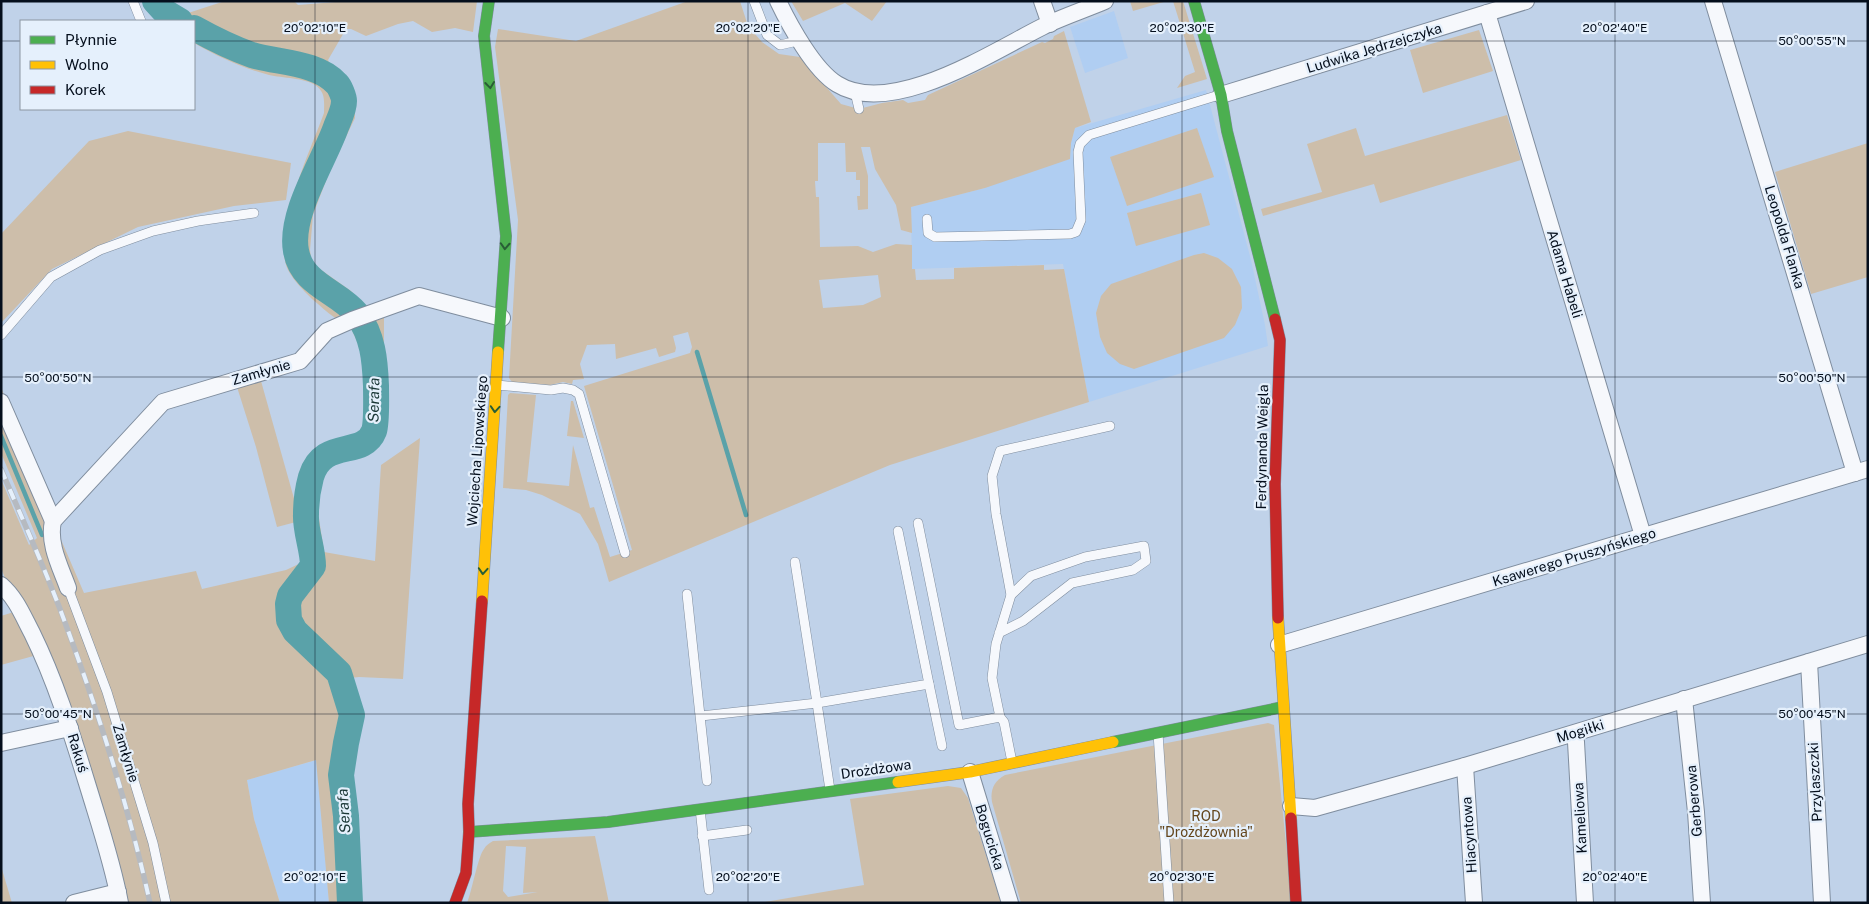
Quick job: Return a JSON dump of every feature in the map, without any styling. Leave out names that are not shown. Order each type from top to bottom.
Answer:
[{"type":"street","name":"Wojciecha Lipowskiego","points":[[455,903],[466,873],[469,832],[468,804],[502,318],[505,224],[484,36],[489,1]]},
{"type":"street","points":[[778,1],[788,22],[810,56],[828,78],[838,85],[855,92],[891,93],[931,83],[1050,24],[1105,1]]},
{"type":"street","points":[[1042,1],[1050,24]]},
{"type":"street","name":"Ferdynanda Weigla","points":[[1194,1],[1221,95],[1227,131],[1280,340],[1275,484],[1279,645],[1296,903]]},
{"type":"street","name":"Ludwika Jędrzejczyka","points":[[1221,95],[1526,1]]},
{"type":"street","name":"Leopolda Flanka","points":[[1714,1],[1862,471]]},
{"type":"street","name":"Adama Habeli","points":[[1487,13],[1584,348],[1644,536]]},
{"type":"street","name":"Zamłynie","points":[[68,588],[53,545],[51,530],[53,521],[163,402],[300,361],[327,331],[419,296],[502,318]]},
{"type":"street","name":"Zamłynie","points":[[1,402],[53,521]]},
{"type":"street","name":"Ksawerego Pruszyńskiego","points":[[1279,645],[1862,471]]},
{"type":"street","name":"Rakuś","points":[[1,585],[10,594],[39,648],[70,728],[119,897]]},
{"type":"street","name":"Mogiłki","points":[[1291,806],[1316,808],[1573,734],[1868,644]]},
{"type":"street","name":"Przylaszczki","points":[[1809,662],[1822,903]]},
{"type":"street","name":"Gerberowa","points":[[1684,699],[1696,812],[1702,903]]},
{"type":"street","name":"Drożdżowa","points":[[469,832],[608,822],[970,772],[1283,706]]},
{"type":"street","points":[[1,743],[70,728]]},
{"type":"street","name":"Kameliowa","points":[[1573,734],[1576,742],[1585,903]]},
{"type":"street","name":"Hiacyntowa","points":[[1465,766],[1474,903]]},
{"type":"street","name":"Bogucicka","points":[[970,772],[1010,903]]},
{"type":"street","points":[[74,903],[119,897]]},
{"type":"lane","points":[[133,1],[141,20]]},
{"type":"lane","points":[[754,1],[767,35],[780,45],[799,39]]},
{"type":"lane","points":[[855,92],[859,109]]},
{"type":"lane","points":[[927,219],[928,233],[935,237],[1070,234],[1076,232],[1081,220],[1078,152],[1080,144],[1089,135],[1221,95]]},
{"type":"lane","points":[[1,335],[51,277],[100,250],[153,231],[198,221],[254,214]]},
{"type":"lane","points":[[497,385],[551,390],[563,388],[573,390],[579,394],[625,553]]},
{"type":"lane","points":[[1012,762],[992,678],[996,644],[1011,595],[996,514],[992,476],[1000,451],[1110,426]]},
{"type":"lane","points":[[918,523],[959,725],[1000,717]]},
{"type":"lane","points":[[898,531],[942,746]]},
{"type":"lane","points":[[999,633],[1023,621],[1072,582],[1132,570],[1146,561],[1144,546],[1085,557],[1031,576],[1011,595]]},
{"type":"lane","points":[[795,562],[830,791]]},
{"type":"lane","name":"Zamłynie","points":[[68,588],[107,692],[153,843],[166,903]]},
{"type":"lane","points":[[687,594],[707,781]]},
{"type":"lane","points":[[701,716],[816,703],[929,684]]},
{"type":"lane","points":[[1158,733],[1169,903]]},
{"type":"lane","points":[[700,809],[708,890]]},
{"type":"lane","points":[[702,836],[747,830]]},
{"type":"shaded area","points":[[1114,11],[1128,58],[1085,73],[1070,27]]},
{"type":"shaded area","points":[[1206,90],[1251,260],[1268,346],[1089,402],[1063,264],[912,269],[911,207],[985,188],[1071,142],[1075,128]]},
{"type":"shaded area","points":[[317,760],[329,903],[280,903],[254,819],[247,780]]},
{"type":"green space","points":[[142,1],[164,1],[182,15],[225,1],[294,1],[298,5],[348,1],[477,1],[473,32],[455,28],[432,32],[413,21],[398,24],[366,36],[351,29],[346,29],[328,60],[333,70],[349,84],[355,99],[355,118],[330,170],[313,215],[311,258],[317,267],[351,291],[366,308],[339,320],[335,318],[312,299],[296,282],[288,270],[284,254],[288,214],[302,169],[324,113],[324,98],[319,88],[311,83],[259,72],[212,53],[195,44],[195,20],[156,20],[146,10]]},
{"type":"green space","points":[[688,1],[740,1],[748,26],[762,42],[779,54],[800,57],[841,104],[859,109],[903,100],[908,103],[925,100],[928,95],[1042,42],[1045,43],[1064,31],[1091,122],[1075,128],[1071,143],[1070,159],[985,188],[911,207],[912,233],[901,230],[896,205],[875,169],[870,147],[861,147],[868,176],[868,209],[858,210],[857,196],[860,196],[860,180],[856,180],[856,172],[846,172],[845,143],[818,143],[818,181],[815,181],[816,197],[819,197],[820,247],[858,246],[873,252],[896,244],[912,245],[912,269],[915,269],[916,280],[954,279],[954,268],[1044,265],[1044,270],[1064,269],[1089,402],[890,465],[609,582],[598,544],[580,514],[542,495],[526,490],[503,488],[508,395],[510,393],[536,395],[527,482],[569,486],[573,445],[590,508],[594,507],[610,557],[632,550],[584,386],[690,353],[692,347],[688,332],[673,336],[675,352],[659,357],[656,348],[616,359],[615,344],[587,345],[580,364],[584,379],[573,380],[572,384],[563,382],[550,385],[512,382],[509,378],[518,220],[495,47],[498,29],[576,41]],"holes":[[[878,275],[881,297],[863,305],[823,308],[819,280]]]},
{"type":"green space","points":[[791,1],[887,1],[872,21],[845,3],[803,21]]},
{"type":"green space","points":[[1130,1],[1167,1],[1133,11]]},
{"type":"green space","points":[[1173,1],[1183,1],[1207,79],[1177,88],[1185,76],[1195,72]]},
{"type":"green space","points":[[1479,30],[1493,71],[1423,93],[1410,50]]},
{"type":"green space","points":[[1507,115],[1521,160],[1380,203],[1374,184],[1263,216],[1261,209],[1322,192],[1307,144],[1356,128],[1365,156]]},
{"type":"green space","points":[[1197,128],[1214,177],[1127,206],[1110,157]]},
{"type":"green space","points":[[128,131],[291,163],[286,200],[234,206],[138,227],[52,269],[1,323],[1,234],[89,141]]},
{"type":"green space","points":[[1868,143],[1868,277],[1811,294],[1775,172]]},
{"type":"green space","points":[[1201,193],[1210,225],[1136,246],[1127,213]]},
{"type":"green space","points":[[1204,253],[1218,258],[1232,269],[1241,287],[1242,308],[1235,325],[1224,338],[1134,369],[1120,364],[1107,353],[1100,337],[1096,313],[1101,296],[1111,284]]},
{"type":"green space","points":[[384,311],[384,428],[379,441],[368,451],[329,459],[322,467],[317,479],[317,505],[324,552],[375,561],[381,465],[420,438],[403,679],[350,678],[360,710],[361,730],[352,754],[350,775],[356,822],[360,903],[329,903],[316,760],[247,780],[254,819],[280,903],[125,903],[112,847],[1,568],[1,479],[29,545],[37,538],[1,453],[1,387],[53,521],[84,593],[196,571],[202,589],[286,570],[303,562],[296,522],[277,527],[256,447],[237,387],[261,381],[295,502],[298,478],[304,461],[309,455],[326,444],[356,434],[363,426],[366,408],[365,365],[362,351],[351,328]]},
{"type":"green space","points":[[571,401],[573,401],[584,438],[567,436]]},
{"type":"green space","points":[[17,611],[37,655],[1,665],[1,616]]},
{"type":"green space","name":"ROD \"Drożdżownia\"","points":[[1268,723],[1274,725],[1292,903],[1021,903],[992,802],[994,786],[1001,777]]},
{"type":"green space","points":[[948,786],[961,788],[968,798],[1001,903],[759,903],[864,885],[850,799]]},
{"type":"green space","points":[[595,836],[609,903],[467,903],[482,853],[486,846],[493,841]],"holes":[[[506,846],[526,847],[523,893],[538,892],[508,897],[503,891]]]},
{"type":"green space","points":[[1,866],[12,903],[1,903]]},
{"type":"waterway","name":"Serafa","points":[[155,1],[165,12],[178,20]]},
{"type":"waterway","name":"Serafa","points":[[195,29],[222,43],[252,55],[297,64],[319,71],[337,84],[344,99],[340,118],[331,141],[302,204],[295,236],[296,251],[305,272],[349,306],[357,314],[367,331],[375,367],[376,422],[374,431],[369,439],[361,444],[333,452],[324,457],[317,465],[311,477],[307,495],[306,520],[313,566],[290,596],[288,604],[289,620],[295,631],[339,673],[352,715],[341,775],[346,816],[350,903]]},
{"type":"waterway","points":[[697,352],[746,515]]},
{"type":"waterway","points":[[1,436],[42,535]]},
{"type":"railway","points":[[1,469],[39,556],[86,681],[132,828],[150,903]]},
{"type":"traffic: fast","points":[[489,1],[484,36],[506,236],[498,352]]},
{"type":"traffic: fast","points":[[1194,1],[1221,95],[1227,131],[1275,319]]},
{"type":"traffic: fast","points":[[1113,742],[1283,707]]},
{"type":"traffic: fast","points":[[469,832],[608,822],[898,782]]},
{"type":"traffic: slow","points":[[482,601],[498,352]]},
{"type":"traffic: slow","points":[[1278,618],[1291,818]]},
{"type":"traffic: slow","points":[[898,782],[970,772],[1113,742]]},
{"type":"traffic: jam","points":[[1275,319],[1280,340],[1275,484],[1278,618]]},
{"type":"traffic: jam","points":[[455,903],[466,873],[469,832],[468,804],[482,601]]},
{"type":"traffic: jam","points":[[1291,818],[1296,903]]}]
